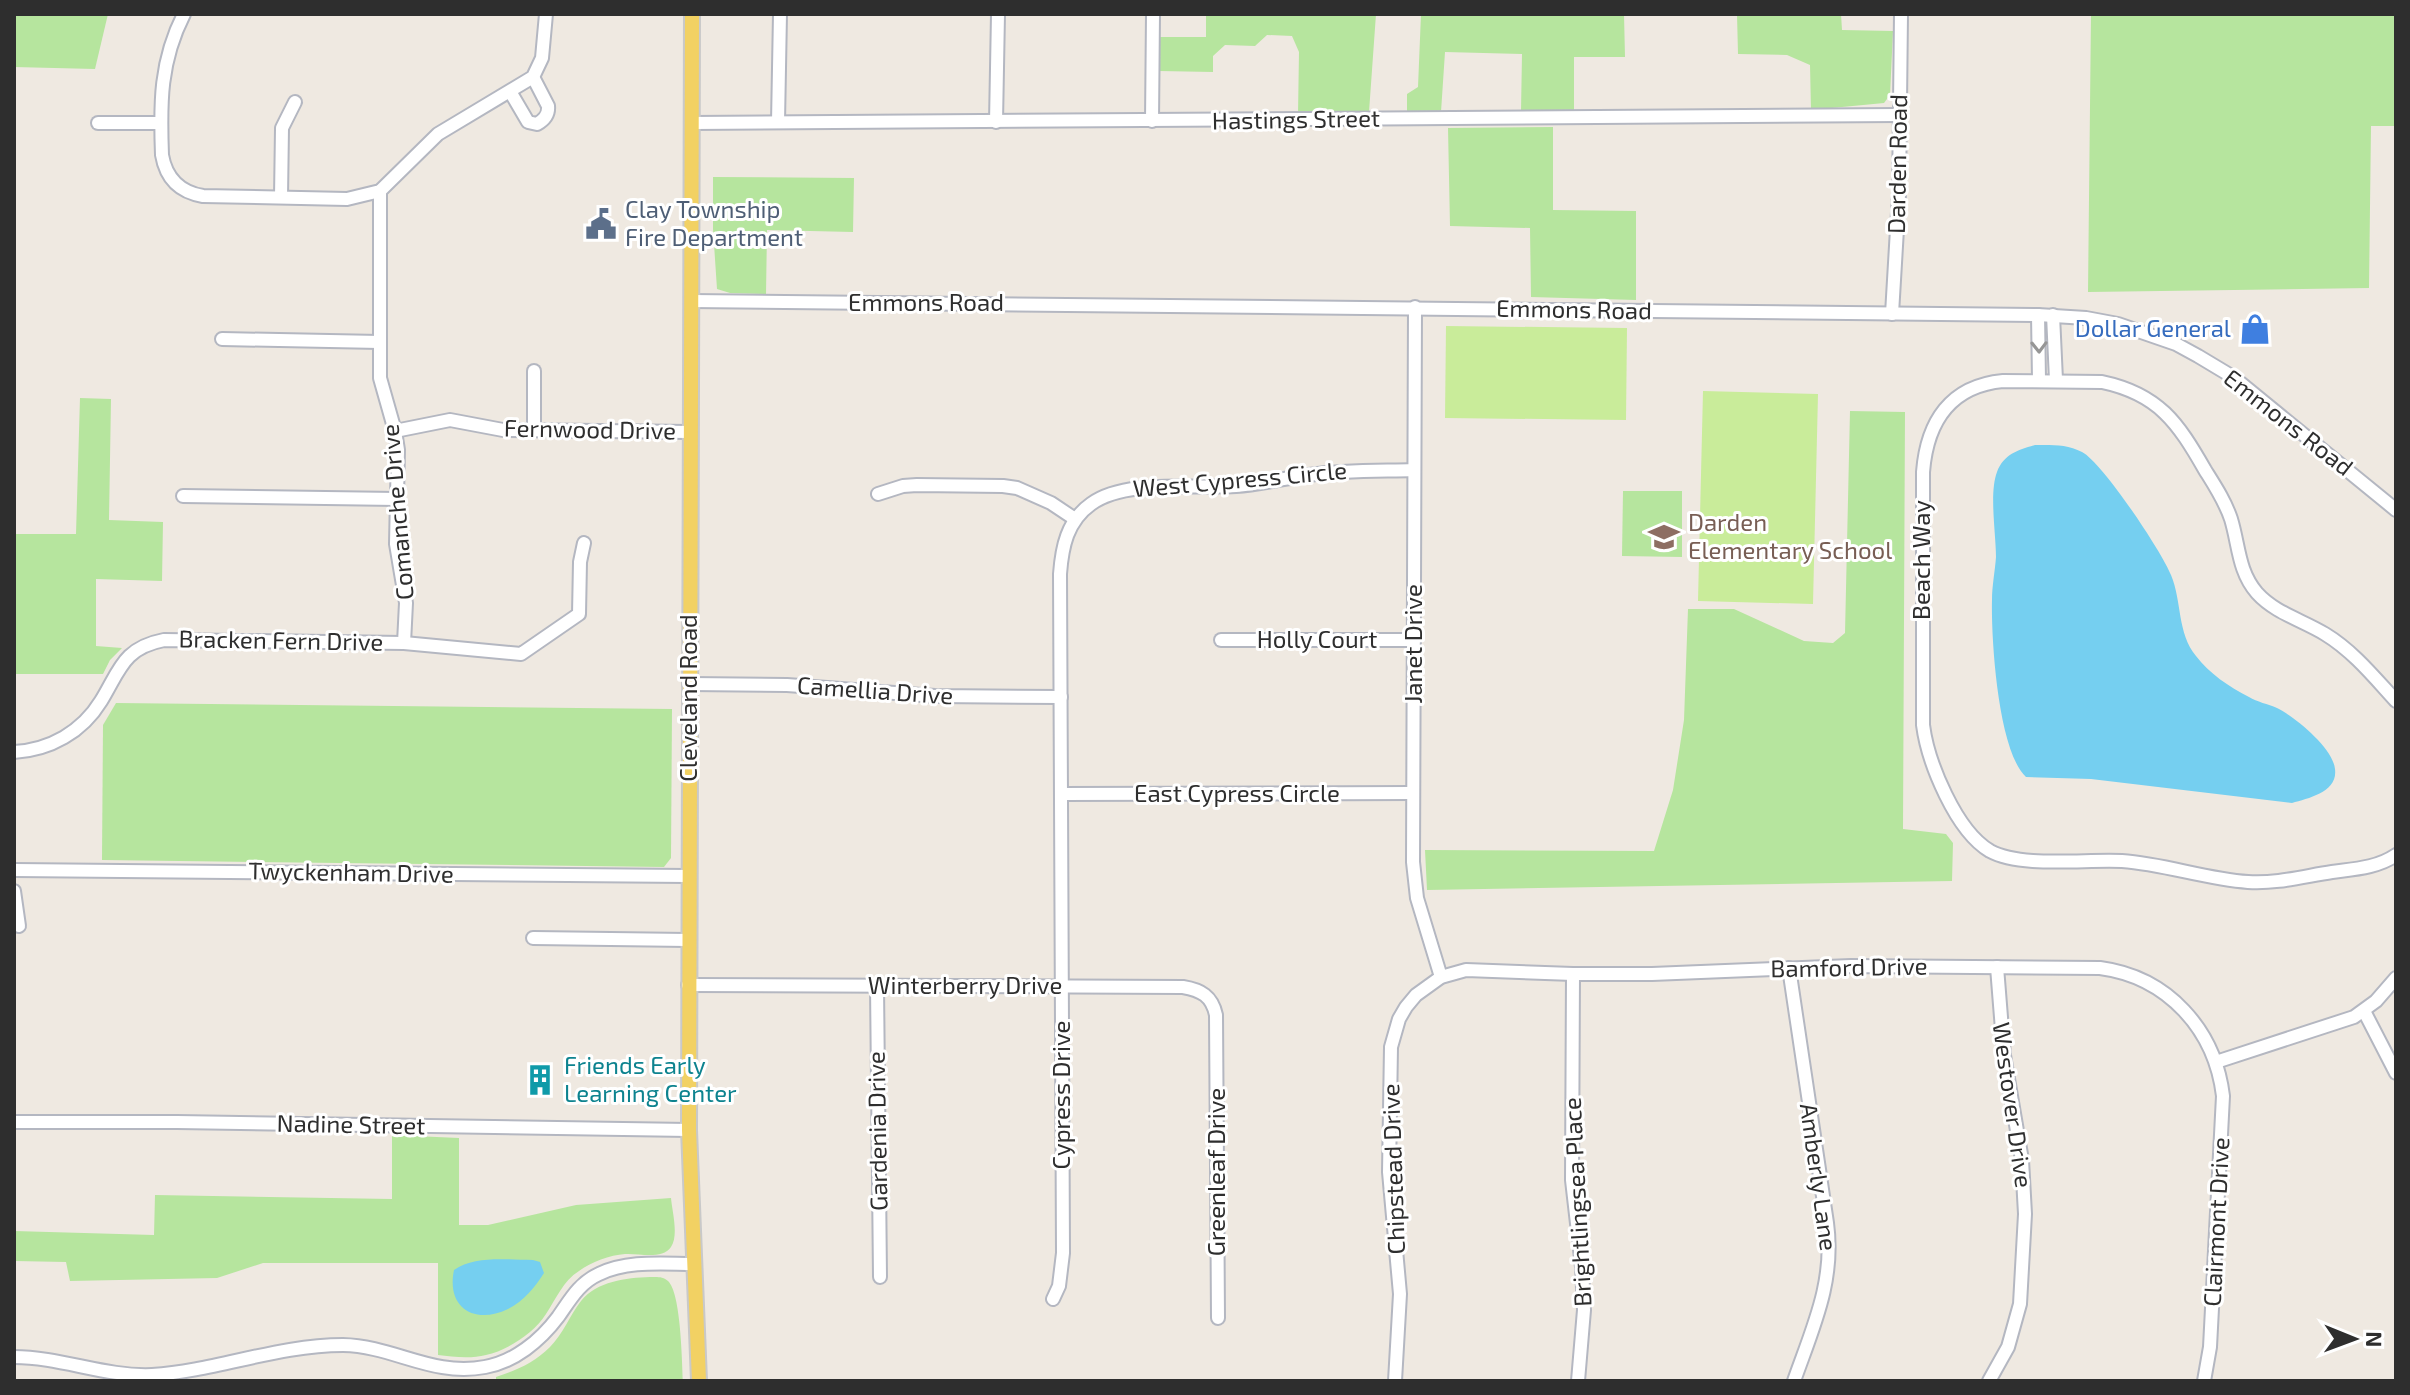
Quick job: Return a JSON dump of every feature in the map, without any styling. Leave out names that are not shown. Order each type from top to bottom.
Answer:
[{"type":"main road","name":"Cleveland Road","points":[[692,14],[688,985],[689,1130],[699,1381]]},
{"type":"street","points":[[184,14],[165,64],[162,155],[171,179],[186,191],[203,196],[347,199],[380,191],[438,134],[511,93],[533,77],[542,58],[546,14]]},
{"type":"street","points":[[778,122],[780,14]]},
{"type":"street","points":[[996,122],[998,14]]},
{"type":"street","points":[[1152,121],[1153,14]]},
{"type":"street","name":"Darden Road","points":[[1892,314],[1899,195],[1901,14]]},
{"type":"street","points":[[511,93],[526,120],[533,124],[542,121],[548,106],[533,77]]},
{"type":"street","points":[[281,197],[282,128],[295,102]]},
{"type":"street","name":"Hastings Street","points":[[692,123],[1900,115]]},
{"type":"street","points":[[98,123],[161,123]]},
{"type":"street","name":"Comanche Drive","points":[[380,191],[380,378],[398,450],[396,544],[406,603],[404,643]]},
{"type":"street","name":"Emmons Road","points":[[691,301],[1415,307],[2053,315],[2086,318],[2118,324],[2176,344],[2233,377],[2396,510]]},
{"type":"street","name":"Janet Drive","points":[[1415,307],[1413,862],[1417,898],[1441,977]]},
{"type":"street","points":[[2038,315],[2039,380]]},
{"type":"street","points":[[2053,315],[2056,380]]},
{"type":"street","points":[[222,339],[380,342]]},
{"type":"street","points":[[534,371],[534,430]]},
{"type":"street","name":"Beach Way","points":[[2394,856],[2375,865],[2259,882],[2230,880],[2139,862],[2012,859],[1983,846],[1969,832],[1935,773],[1929,759],[1923,725],[1924,455],[1938,418],[1958,397],[1992,382],[2093,381],[2118,385],[2138,393],[2168,414],[2187,438],[2227,507],[2242,568],[2253,589],[2273,608],[2328,635],[2348,650],[2396,701]]},
{"type":"street","name":"Fernwood Drive","points":[[395,431],[450,420],[493,429],[690,432]]},
{"type":"street","name":"West Cypress Circle","points":[[1075,519],[1098,499],[1121,490],[1240,485],[1312,474],[1414,470]]},
{"type":"street","points":[[878,494],[903,486],[1003,486],[1034,494],[1075,519]]},
{"type":"street","points":[[183,496],[397,499]]},
{"type":"street","name":"Cypress Drive","points":[[1053,1299],[1059,1286],[1063,1253],[1060,574],[1064,543],[1075,519]]},
{"type":"street","name":"Bracken Fern Drive","points":[[14,752],[41,748],[80,726],[101,701],[118,667],[145,644],[155,641],[404,643],[521,654],[579,614],[580,562],[584,543]]},
{"type":"street","name":"Holly Court","points":[[1221,640],[1414,640]]},
{"type":"street","name":"Camellia Drive","points":[[689,684],[787,685],[935,696],[1061,697]]},
{"type":"street","name":"East Cypress Circle","points":[[1061,794],[1413,793]]},
{"type":"street","name":"Twyckenham Drive","points":[[14,870],[688,876]]},
{"type":"street","points":[[14,891],[19,926]]},
{"type":"street","points":[[533,938],[688,940]]},
{"type":"street","name":"Westover Drive","points":[[1989,1381],[2008,1347],[2020,1304],[2025,1214],[2022,1160],[2004,1055],[1997,967]]},
{"type":"street","name":"Bamford Drive","points":[[1441,977],[1466,970],[1573,974],[1789,968],[2100,968],[2134,976],[2160,989],[2181,1006],[2206,1041],[2216,1062]]},
{"type":"street","name":"Amberly Lane","points":[[1789,968],[1830,1255],[1822,1301],[1794,1381]]},
{"type":"street","name":"Brightlingsea Place","points":[[1573,974],[1572,1180],[1584,1310],[1578,1381]]},
{"type":"street","name":"Chipstead Drive","points":[[1395,1381],[1400,1294],[1389,1172],[1391,1047],[1406,1007],[1427,985],[1441,977]]},
{"type":"street","points":[[2216,1062],[2338,1023],[2364,1011],[2387,991],[2396,978]]},
{"type":"street","name":"Winterberry Drive","points":[[688,985],[1193,988],[1214,1005],[1216,1025]]},
{"type":"street","name":"Gardenia Drive","points":[[877,985],[880,1277]]},
{"type":"street","points":[[2364,1011],[2396,1073]]},
{"type":"street","name":"Greenleaf Drive","points":[[1216,1025],[1218,1318]]},
{"type":"street","name":"Clairmont Drive","points":[[2204,1381],[2210,1347],[2222,1118],[2221,1081],[2216,1062]]},
{"type":"street","name":"Nadine Street","points":[[14,1122],[689,1130]]},
{"type":"street","points":[[14,1357],[47,1359],[98,1370],[146,1375],[199,1370],[285,1350],[341,1345],[382,1350],[429,1366],[485,1367],[506,1361],[540,1337],[582,1284],[597,1275],[630,1265],[694,1264]]},
{"type":"green space","points":[[14,14],[108,14],[95,69],[14,67]]},
{"type":"green space","points":[[1206,14],[1376,14],[1369,112],[1298,114],[1299,52],[1292,36],[1267,35],[1255,46],[1225,45],[1213,56],[1213,72],[1159,71],[1160,37],[1206,37]]},
{"type":"green space","points":[[1421,14],[1624,14],[1625,57],[1574,57],[1574,110],[1521,111],[1522,54],[1445,52],[1441,112],[1407,112],[1407,94],[1418,87]]},
{"type":"green space","points":[[1737,14],[1841,14],[1842,30],[1893,31],[1890,95],[1884,103],[1811,110],[1810,65],[1787,55],[1738,54]]},
{"type":"green space","points":[[2091,14],[2396,14],[2396,126],[2371,126],[2369,288],[2088,292]]},
{"type":"green space","points":[[1553,127],[1553,210],[1636,211],[1636,300],[1531,297],[1530,228],[1450,226],[1448,128]]},
{"type":"green space","points":[[713,177],[854,178],[853,232],[767,230],[766,294],[730,293],[717,289]]},
{"type":"green space","points":[[1446,326],[1627,328],[1626,420],[1445,418]]},
{"type":"green space","points":[[1703,391],[1818,394],[1813,604],[1698,601]]},
{"type":"green space","points":[[80,398],[111,399],[109,520],[163,522],[162,581],[96,579],[96,646],[122,648],[110,660],[103,674],[14,674],[14,534],[76,534]]},
{"type":"green space","points":[[1850,411],[1905,412],[1903,829],[1946,834],[1953,843],[1952,881],[1427,890],[1425,850],[1654,851],[1673,790],[1684,720],[1688,609],[1734,609],[1804,641],[1833,643],[1845,633]]},
{"type":"green space","points":[[1623,491],[1682,491],[1682,557],[1622,556]]},
{"type":"green space","points":[[116,703],[672,709],[671,858],[664,867],[102,860],[103,725]]},
{"type":"green space","points":[[392,1135],[459,1138],[459,1225],[488,1225],[576,1205],[671,1198],[675,1230],[673,1242],[662,1253],[619,1255],[589,1265],[568,1280],[541,1321],[528,1334],[494,1353],[468,1357],[438,1355],[438,1263],[263,1263],[217,1278],[70,1281],[66,1262],[14,1261],[14,1231],[154,1235],[155,1195],[392,1199]]},
{"type":"green space","points":[[650,1277],[668,1281],[676,1299],[683,1381],[496,1381],[496,1377],[525,1365],[550,1347],[581,1301],[595,1289],[622,1280]]},
{"type":"water","points":[[2035,445],[2076,449],[2103,472],[2131,509],[2171,575],[2186,637],[2196,656],[2227,684],[2252,699],[2285,712],[2312,734],[2333,761],[2335,777],[2327,789],[2292,803],[2091,779],[2026,777],[2016,764],[2009,744],[1998,693],[1992,618],[1996,557],[1993,491],[1997,472],[2004,461],[2017,451]]},
{"type":"water","points":[[482,1260],[540,1262],[544,1273],[529,1293],[508,1309],[485,1315],[474,1314],[459,1303],[454,1294],[454,1270],[462,1265]]},
{"type":"place","name":"Clay Township Fire Department","points":[[601,224]]},
{"type":"place","name":"Dollar General","points":[[2255,329]]},
{"type":"place","name":"Darden Elementary School","points":[[1664,537]]},
{"type":"place","name":"Friends Early Learning Center","points":[[540,1080]]}]
